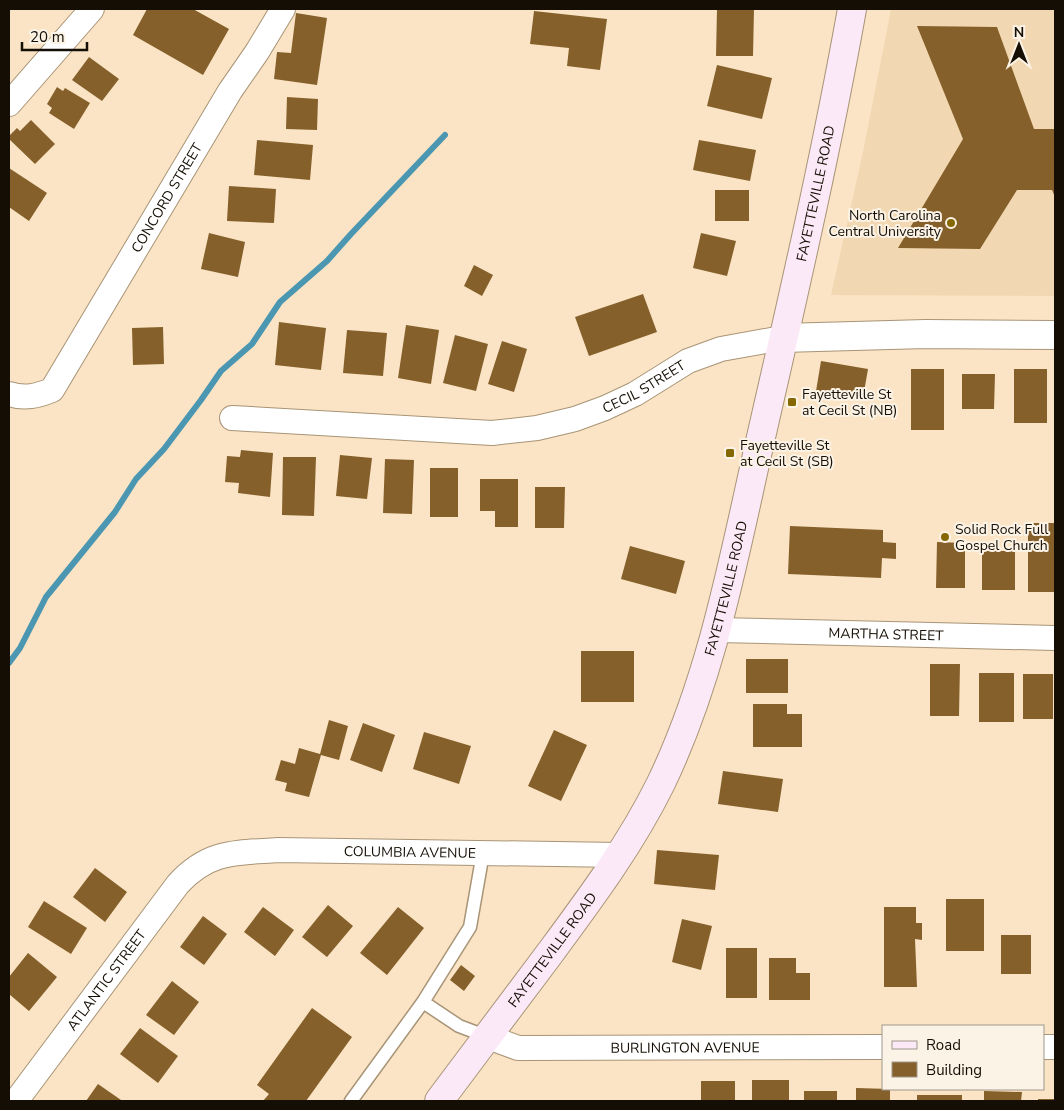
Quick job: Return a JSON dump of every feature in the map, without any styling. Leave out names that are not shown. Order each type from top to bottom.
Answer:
[{"type":"main road","name":"FAYETTEVILLE ROAD","points":[[439,1101],[584,907],[635,832],[682,734],[699,691],[717,630],[823,157],[852,9]]},
{"type":"street","points":[[9,104],[92,9]]},
{"type":"street","name":"CONCORD STREET","points":[[9,394],[18,397],[36,396],[52,390],[230,91],[257,52],[283,9]]},
{"type":"street","name":"CECIL STREET","points":[[232,418],[492,433],[536,428],[568,421],[605,408],[634,394],[688,361],[721,349],[782,338],[926,334],[1055,336]]},
{"type":"street","name":"MARTHA STREET","points":[[717,630],[1055,638]]},
{"type":"street","name":"COLUMBIA AVENUE","points":[[203,863],[222,854],[278,850],[620,855]]},
{"type":"street","name":"ATLANTIC STREET","points":[[16,1101],[178,884],[190,871],[203,863]]},
{"type":"street","name":"BURLINGTON AVENUE","points":[[488,1037],[518,1048],[882,1046]]},
{"type":"lane","points":[[351,1101],[423,1002],[470,927],[483,853]]},
{"type":"lane","points":[[423,1002],[459,1026],[488,1037]]},
{"type":"shaded area","name":"North Carolina Central University","points":[[891,9],[1055,9],[1055,296],[831,295],[863,152]]},
{"type":"building","points":[[147,9],[193,9],[229,29],[203,75],[133,35]]},
{"type":"building","points":[[717,9],[754,9],[753,56],[716,56]]},
{"type":"building","points":[[534,11],[607,19],[600,70],[567,66],[569,48],[530,44]]},
{"type":"building","points":[[296,13],[327,18],[317,85],[274,79],[277,52],[291,53]]},
{"type":"building","points":[[917,26],[997,27],[1034,129],[1055,129],[1055,197],[1052,190],[1017,190],[980,249],[898,248],[963,139]]},
{"type":"building","points":[[89,57],[119,79],[102,101],[72,80]]},
{"type":"building","points":[[717,65],[772,78],[762,119],[707,106]]},
{"type":"building","points":[[57,87],[63,91],[65,88],[90,103],[74,129],[49,113],[52,108],[47,104]]},
{"type":"building","points":[[287,97],[318,99],[317,130],[286,129]]},
{"type":"building","points":[[31,120],[55,144],[35,164],[9,139],[9,136],[17,128],[20,131]]},
{"type":"building","points":[[257,140],[313,145],[310,180],[254,175]]},
{"type":"building","points":[[699,140],[756,150],[750,181],[693,170]]},
{"type":"building","points":[[9,168],[47,193],[29,221],[9,207]]},
{"type":"building","points":[[229,186],[276,189],[274,223],[227,221]]},
{"type":"building","points":[[715,190],[749,190],[749,221],[715,221]]},
{"type":"building","points":[[209,233],[245,242],[238,277],[201,269]]},
{"type":"building","points":[[701,233],[736,241],[727,276],[693,268]]},
{"type":"building","points":[[474,265],[493,275],[482,296],[464,286]]},
{"type":"building","points":[[643,294],[657,332],[589,356],[575,317]]},
{"type":"building","points":[[279,322],[326,328],[321,370],[275,365]]},
{"type":"building","points":[[406,325],[439,330],[431,384],[398,378]]},
{"type":"building","points":[[163,327],[164,364],[133,365],[132,328]]},
{"type":"building","points":[[347,330],[387,333],[383,376],[343,373]]},
{"type":"building","points":[[455,335],[488,344],[476,391],[443,383]]},
{"type":"building","points":[[502,341],[527,349],[514,392],[488,384]]},
{"type":"building","points":[[821,361],[868,369],[863,398],[816,391]]},
{"type":"building","points":[[911,369],[944,369],[944,430],[911,430]]},
{"type":"building","points":[[1014,369],[1047,369],[1047,423],[1014,423]]},
{"type":"building","points":[[962,374],[995,374],[994,409],[962,409]]},
{"type":"building","points":[[241,450],[273,453],[270,497],[238,493],[239,483],[225,482],[227,456],[240,457]]},
{"type":"building","points":[[340,455],[372,458],[367,499],[336,496]]},
{"type":"building","points":[[283,457],[316,457],[314,516],[282,515]]},
{"type":"building","points":[[385,459],[414,460],[412,514],[383,513]]},
{"type":"building","points":[[430,468],[458,468],[458,517],[430,517]]},
{"type":"building","points":[[480,479],[518,479],[518,527],[495,527],[495,511],[480,511]]},
{"type":"building","points":[[535,487],[565,487],[564,528],[535,528]]},
{"type":"building","points":[[1028,523],[1055,523],[1055,592],[1028,592]]},
{"type":"building","points":[[790,526],[883,530],[883,542],[896,543],[896,559],[882,558],[881,578],[788,574]]},
{"type":"building","points":[[937,542],[965,543],[965,588],[936,588]]},
{"type":"building","points":[[630,546],[685,561],[676,594],[621,579]]},
{"type":"building","points":[[982,551],[1015,551],[1015,590],[982,590]]},
{"type":"building","points":[[581,651],[634,651],[634,702],[581,702]]},
{"type":"building","points":[[746,659],[788,659],[788,693],[746,693]]},
{"type":"building","points":[[930,664],[960,664],[959,716],[930,716]]},
{"type":"building","points":[[979,673],[1014,673],[1014,722],[979,722]]},
{"type":"building","points":[[1023,674],[1053,674],[1053,719],[1023,719]]},
{"type":"building","points":[[753,704],[787,704],[787,714],[802,714],[802,747],[753,747]]},
{"type":"building","points":[[329,720],[348,726],[339,760],[321,755],[309,797],[285,791],[287,783],[275,780],[281,760],[295,764],[299,748],[320,754]]},
{"type":"building","points":[[363,723],[395,735],[382,772],[350,760]]},
{"type":"building","points":[[554,730],[587,745],[561,801],[528,786]]},
{"type":"building","points":[[424,732],[471,746],[459,784],[413,769]]},
{"type":"building","points":[[723,771],[783,779],[778,812],[718,804]]},
{"type":"building","points":[[657,850],[719,855],[715,890],[654,884]]},
{"type":"building","points":[[95,868],[127,892],[105,922],[73,897]]},
{"type":"building","points":[[946,899],[984,899],[984,951],[946,951]]},
{"type":"building","points":[[44,901],[87,928],[71,954],[28,927]]},
{"type":"building","points":[[328,905],[353,926],[327,957],[302,937]]},
{"type":"building","points":[[263,907],[294,930],[275,956],[244,932]]},
{"type":"building","points":[[398,907],[424,928],[387,975],[360,953]]},
{"type":"building","points":[[884,907],[916,907],[916,923],[922,923],[922,940],[915,939],[917,987],[884,987]]},
{"type":"building","points":[[203,916],[227,934],[204,965],[180,947]]},
{"type":"building","points":[[682,919],[712,926],[701,970],[672,962]]},
{"type":"building","points":[[1001,935],[1031,935],[1031,974],[1001,974]]},
{"type":"building","points":[[726,948],[757,948],[757,998],[726,998]]},
{"type":"building","points":[[28,953],[57,977],[29,1011],[9,994],[9,977]]},
{"type":"building","points":[[769,958],[796,958],[796,973],[810,973],[810,1000],[769,1000]]},
{"type":"building","points":[[461,965],[475,976],[464,991],[450,980]]},
{"type":"building","points":[[172,981],[199,1002],[174,1035],[146,1015]]},
{"type":"building","points":[[312,1008],[352,1037],[306,1101],[263,1101],[269,1094],[257,1085]]},
{"type":"building","points":[[140,1028],[178,1056],[158,1083],[120,1054]]},
{"type":"building","points":[[752,1080],[789,1080],[789,1101],[752,1101]]},
{"type":"building","points":[[701,1081],[735,1081],[735,1101],[701,1101]]},
{"type":"building","points":[[98,1084],[121,1100],[86,1101]]},
{"type":"building","points":[[856,1088],[890,1090],[890,1101],[856,1101]]},
{"type":"building","points":[[804,1091],[837,1091],[837,1101],[804,1101]]},
{"type":"building","points":[[984,1091],[1022,1092],[1021,1101],[984,1101]]},
{"type":"building","points":[[917,1095],[962,1095],[962,1101],[917,1101]]},
{"type":"building","points":[[1038,1099],[1055,1099],[1055,1101],[1038,1101]]},
{"type":"waterway","points":[[9,663],[20,648],[46,597],[115,512],[136,479],[164,449],[221,371],[252,344],[280,302],[327,261],[445,135]]},
{"type":"place","name":"North Carolina Central University","points":[[951,223]]},
{"type":"place","name":"Fayetteville St at Cecil St (NB)","points":[[792,402]]},
{"type":"place","name":"Fayetteville St at Cecil St (SB)","points":[[730,453]]},
{"type":"place","name":"Solid Rock Full Gospel Church","points":[[945,537]]}]
